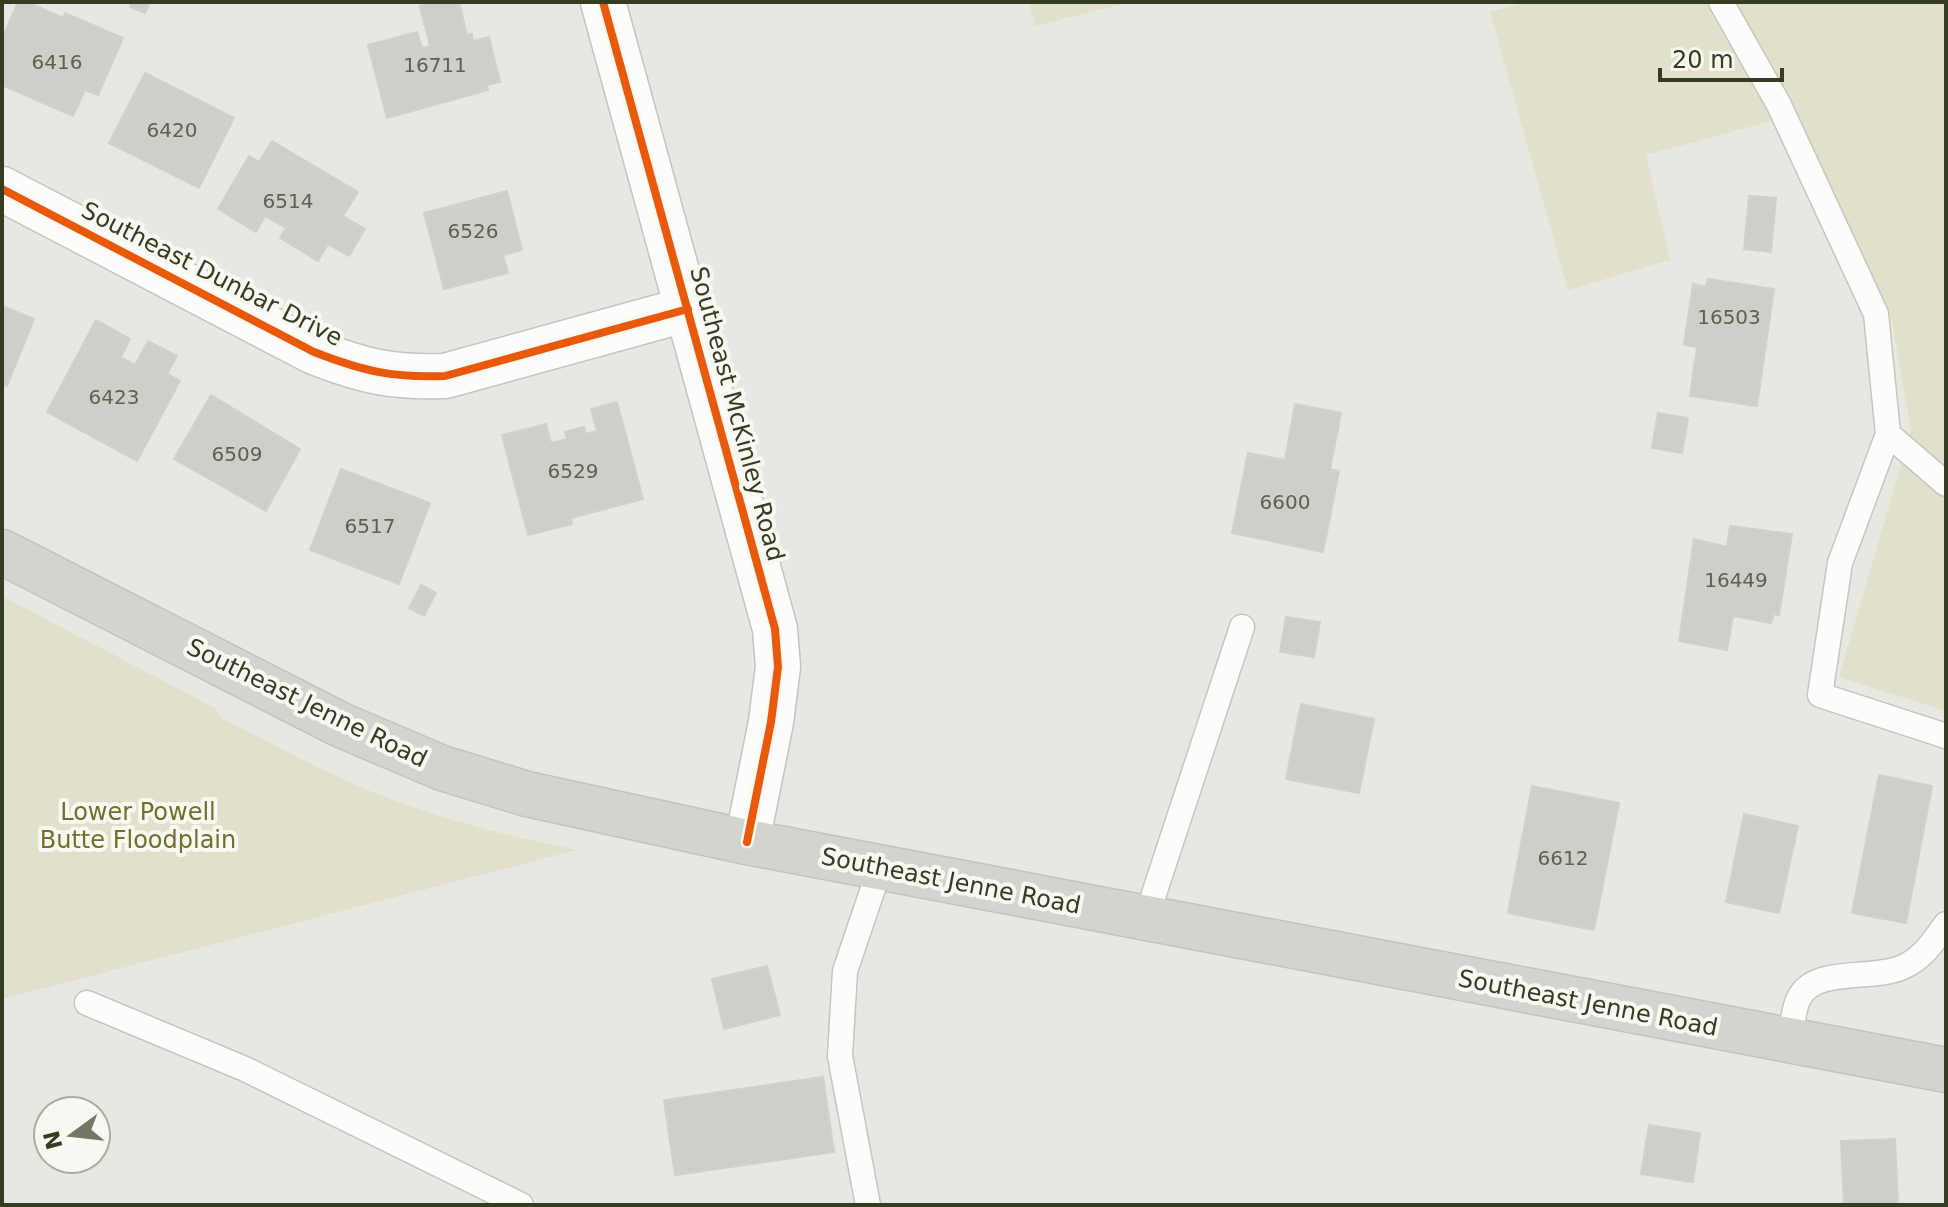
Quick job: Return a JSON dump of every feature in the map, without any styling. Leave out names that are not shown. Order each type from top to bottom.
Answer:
[{"type":"main road","name":"Southeast Jenne Road","points":[[2,552],[341,725],[442,768],[527,794],[880,868],[1946,1070]]},
{"type":"street","name":"Southeast McKinley Road","points":[[603,2],[775,629],[778,667],[771,722],[747,842]]},
{"type":"street","name":"Southeast Dunbar Drive","points":[[2,189],[314,352],[359,369],[403,378],[445,376],[688,309]]},
{"type":"lane","points":[[1721,2],[1779,105],[1876,314],[1888,434],[1840,563],[1820,695],[1946,736]]},
{"type":"lane","points":[[1888,434],[1946,484]]},
{"type":"lane","points":[[1146,918],[1242,627]]},
{"type":"lane","points":[[868,1205],[840,1056],[845,971],[880,868]]},
{"type":"lane","points":[[1790,1040],[1799,998],[1811,985],[1827,977],[1875,975],[1901,968],[1922,956],[1946,924]]},
{"type":"lane","points":[[87,1003],[245,1069],[521,1205]]},
{"type":"green space","points":[[1029,2],[1130,2],[1035,26]]},
{"type":"green space","points":[[1527,2],[1946,2],[1946,711],[1839,677],[1911,431],[1892,322],[1798,114],[1646,155],[1670,260],[1568,290],[1490,12]]},
{"type":"green space","name":"Lower Powell Butte Floodplain","points":[[2,596],[215,708],[221,718],[365,789],[470,825],[577,850],[2,999]]},
{"type":"building","points":[[18,2],[28,2],[63,18],[65,13],[123,38],[98,95],[85,90],[73,116],[2,85],[2,39]]},
{"type":"building","points":[[132,2],[150,2],[145,13],[130,7]]},
{"type":"building","points":[[459,2],[467,35],[472,34],[473,41],[489,37],[500,82],[487,85],[488,90],[387,118],[368,45],[417,32],[422,48],[430,46],[420,6]]},
{"type":"building","points":[[145,73],[234,118],[199,188],[109,143]]},
{"type":"building","points":[[272,141],[358,192],[343,216],[365,229],[349,256],[328,244],[318,261],[280,238],[286,228],[265,216],[256,232],[218,209],[249,156],[259,162]]},
{"type":"building","points":[[507,191],[522,250],[503,255],[508,273],[444,289],[424,213]]},
{"type":"building","points":[[1749,196],[1776,198],[1771,252],[1744,249]]},
{"type":"building","points":[[1708,279],[1774,289],[1757,406],[1690,396],[1697,347],[1684,345],[1693,284],[1706,287]]},
{"type":"building","points":[[2,306],[34,319],[7,386],[2,384]]},
{"type":"building","points":[[96,320],[130,339],[121,357],[135,365],[148,341],[177,356],[167,374],[180,381],[137,461],[47,412]]},
{"type":"building","points":[[211,395],[300,449],[266,511],[174,459]]},
{"type":"building","points":[[617,402],[643,499],[571,518],[572,524],[528,535],[502,435],[546,424],[551,443],[567,439],[565,432],[584,427],[586,434],[597,431],[591,409]]},
{"type":"building","points":[[1295,404],[1341,413],[1330,469],[1339,471],[1323,552],[1232,533],[1248,453],[1285,460]]},
{"type":"building","points":[[1658,413],[1688,418],[1682,453],[1652,448]]},
{"type":"building","points":[[341,469],[430,503],[399,584],[310,550]]},
{"type":"building","points":[[1730,526],[1792,534],[1779,615],[1774,614],[1771,623],[1733,616],[1727,650],[1679,641],[1694,539],[1727,547]]},
{"type":"building","points":[[421,585],[436,593],[424,616],[409,608]]},
{"type":"building","points":[[1286,617],[1320,622],[1314,657],[1280,652]]},
{"type":"building","points":[[1301,704],[1374,719],[1359,793],[1286,779]]},
{"type":"building","points":[[1879,775],[1932,786],[1906,923],[1852,913]]},
{"type":"building","points":[[1532,786],[1619,803],[1594,930],[1508,913]]},
{"type":"building","points":[[1744,814],[1798,826],[1779,913],[1726,902]]},
{"type":"building","points":[[767,966],[780,1015],[724,1029],[712,979]]},
{"type":"building","points":[[823,1077],[834,1152],[675,1175],[664,1100]]},
{"type":"building","points":[[1649,1125],[1700,1133],[1693,1182],[1641,1174]]},
{"type":"building","points":[[1895,1139],[1898,1205],[1844,1205],[1841,1141]]},
{"type":"cycle path","points":[[603,2],[775,629],[778,667],[771,722],[747,842]]},
{"type":"cycle path","points":[[2,189],[314,352],[378,372],[445,376],[688,309]]}]
